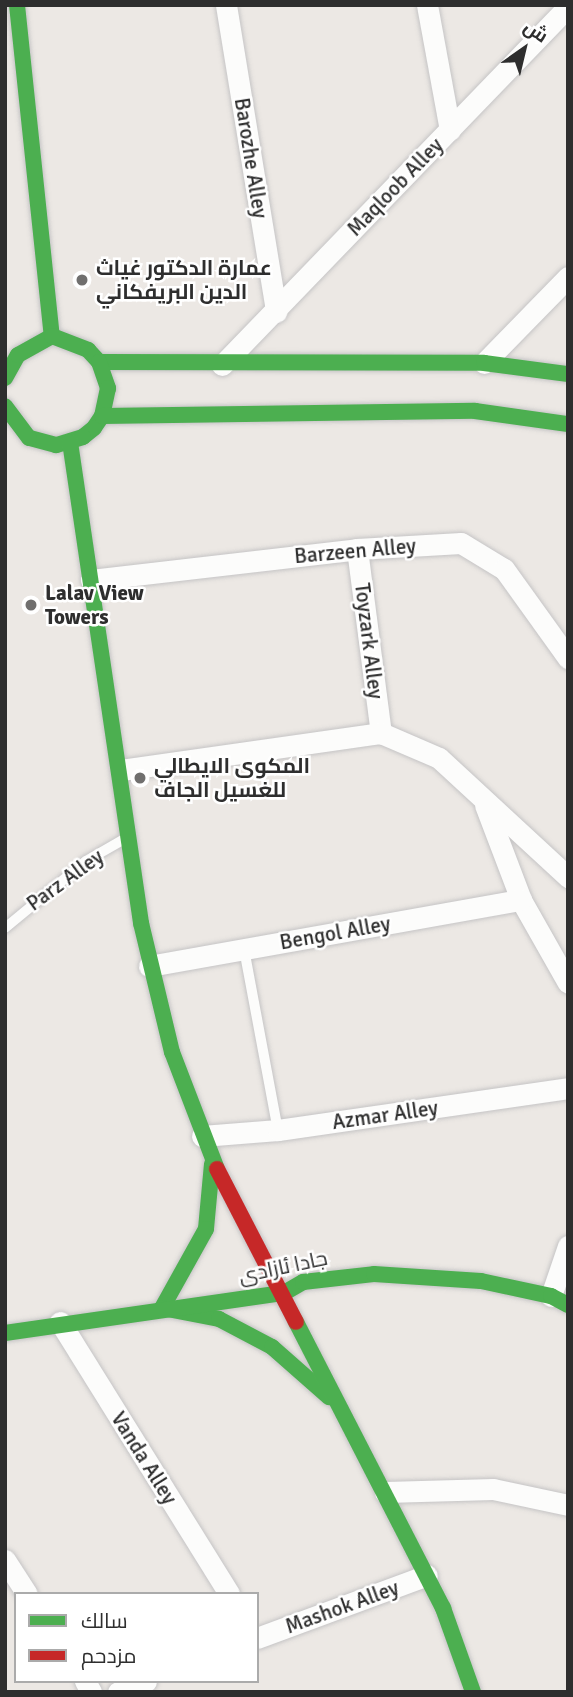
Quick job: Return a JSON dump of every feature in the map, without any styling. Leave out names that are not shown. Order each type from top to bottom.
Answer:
[{"type":"street","points":[[17,5],[52,336]]},
{"type":"street","name":"Barozhe Alley","points":[[226,5],[276,312]]},
{"type":"street","points":[[426,5],[450,130]]},
{"type":"street","name":"Maqloob Alley","points":[[222,365],[568,7]]},
{"type":"street","points":[[484,363],[568,277]]},
{"type":"street","points":[[5,406],[12,429],[42,443],[70,442],[83,437],[102,416],[108,388],[99,362],[75,343],[52,336],[30,346],[6,371]]},
{"type":"street","points":[[99,362],[222,365],[484,363],[568,374]]},
{"type":"street","points":[[102,416],[475,411],[568,424]]},
{"type":"street","points":[[70,442],[149,966],[214,1173],[206,1228],[162,1308],[219,1319],[272,1347],[318,1385],[352,1423]]},
{"type":"street","name":"Barzeen Alley","points":[[91,580],[357,550],[461,543],[504,569],[564,644]]},
{"type":"street","name":"Toyzark Alley","points":[[357,550],[381,733]]},
{"type":"street","points":[[121,770],[381,733],[439,758],[568,877]]},
{"type":"street","points":[[485,803],[521,900],[568,983]]},
{"type":"street","name":"Bengol Alley","points":[[149,966],[521,900]]},
{"type":"street","name":"Azmar Alley","points":[[205,1144],[278,1130],[568,1088]]},
{"type":"street","points":[[205,1144],[352,1423],[427,1576],[457,1641],[472,1692]]},
{"type":"street","points":[[559,1301],[568,1246]]},
{"type":"street","name":"جادا ئازادی","points":[[5,1333],[60,1322],[284,1293],[303,1282],[410,1274],[481,1281],[559,1301]]},
{"type":"street","name":"Vanda Alley","points":[[60,1322],[228,1592]]},
{"type":"street","points":[[386,1492],[469,1487],[568,1505]]},
{"type":"street","points":[[7,1566],[26,1592]]},
{"type":"street","name":"Mashok Alley","points":[[259,1637],[427,1576]]},
{"type":"street","points":[[118,1692],[141,1683]]},
{"type":"lane","name":"Parz Alley","points":[[5,928],[86,862],[130,836]]},
{"type":"lane","points":[[244,949],[278,1130]]},
{"type":"traffic: fast","points":[[17,5],[52,336]]},
{"type":"traffic: fast","points":[[5,378],[18,355],[52,336],[88,350],[99,362],[108,388],[102,416],[94,428],[83,437],[56,445],[29,438],[5,406]]},
{"type":"traffic: fast","points":[[99,362],[484,363],[568,374]]},
{"type":"traffic: fast","points":[[102,416],[475,411],[568,424]]},
{"type":"traffic: fast","points":[[70,442],[141,923],[172,1052],[217,1169]]},
{"type":"traffic: fast","points":[[212,1164],[206,1229],[162,1308],[219,1319],[272,1347],[329,1397]]},
{"type":"traffic: fast","points":[[5,1333],[284,1293],[303,1282],[374,1274],[481,1281],[551,1296],[568,1305]]},
{"type":"traffic: fast","points":[[296,1322],[443,1608],[473,1692]]},
{"type":"traffic: jam","points":[[217,1169],[296,1322]]},
{"type":"place","name":"عمارة الدكتور غياث الدين البريفكاني","points":[[82,280]]},
{"type":"place","name":"Lalav View Towers","points":[[31,605]]},
{"type":"place","name":"المكوى الايطالي للغسيل الجاف","points":[[140,778]]}]
